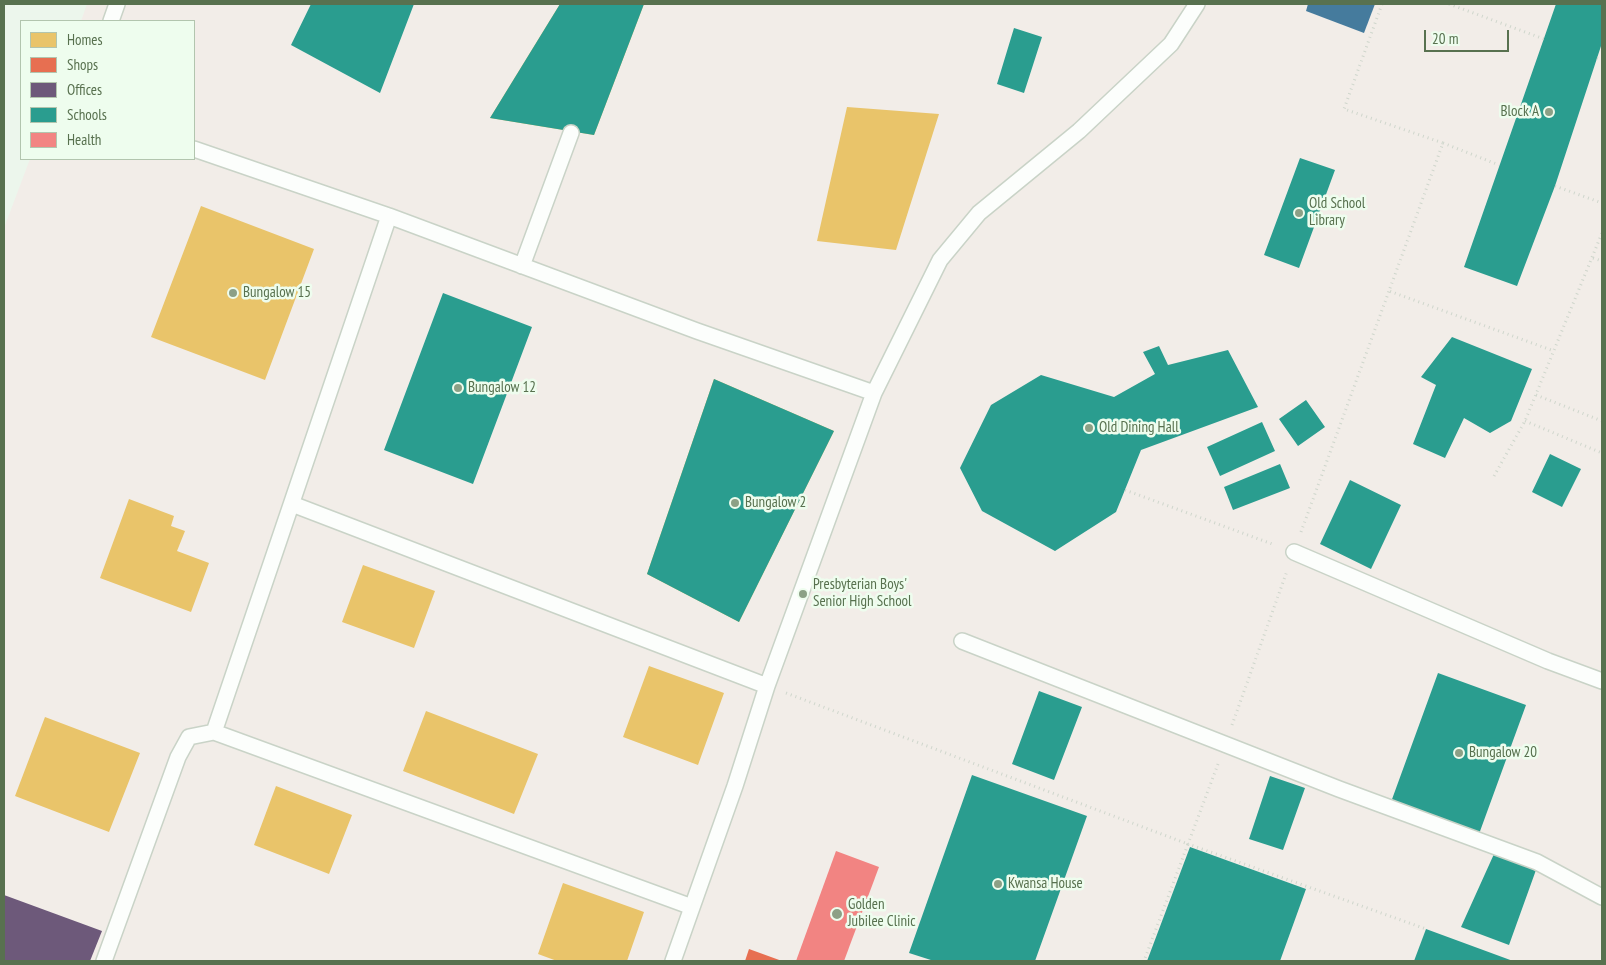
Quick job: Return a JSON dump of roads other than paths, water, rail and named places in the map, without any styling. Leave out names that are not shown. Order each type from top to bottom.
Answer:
[{"type":"lane","points":[[111,20],[117,4]]},
{"type":"lane","points":[[673,961],[735,786],[767,686],[874,394],[940,260],[979,214],[1079,131],[1171,44],[1197,4]]},
{"type":"lane","points":[[522,266],[571,133]]},
{"type":"lane","points":[[195,149],[389,216],[874,394]]},
{"type":"lane","points":[[214,732],[389,216]]},
{"type":"lane","points":[[292,504],[767,686]]},
{"type":"lane","points":[[1294,552],[1602,682]]},
{"type":"lane","points":[[962,641],[1339,789],[1537,862],[1602,897]]},
{"type":"lane","points":[[104,961],[178,757],[189,737],[214,732],[692,907]]},
{"type":"place","name":"Block A","points":[[1549,112]]},
{"type":"place","name":"Old School Library","points":[[1299,213]]},
{"type":"place","name":"Bungalow 15","points":[[233,293]]},
{"type":"place","name":"Bungalow 12","points":[[458,388]]},
{"type":"place","name":"Old Dining Hall","points":[[1089,428]]},
{"type":"place","name":"Bungalow 2","points":[[735,503]]},
{"type":"place","name":"Presbyterian Boys' Senior High School","points":[[803,594]]},
{"type":"place","name":"Bungalow 20","points":[[1459,753]]},
{"type":"place","name":"Kwansa House","points":[[998,884]]},
{"type":"place","name":"Golden Jubilee Clinic","points":[[837,914]]}]
